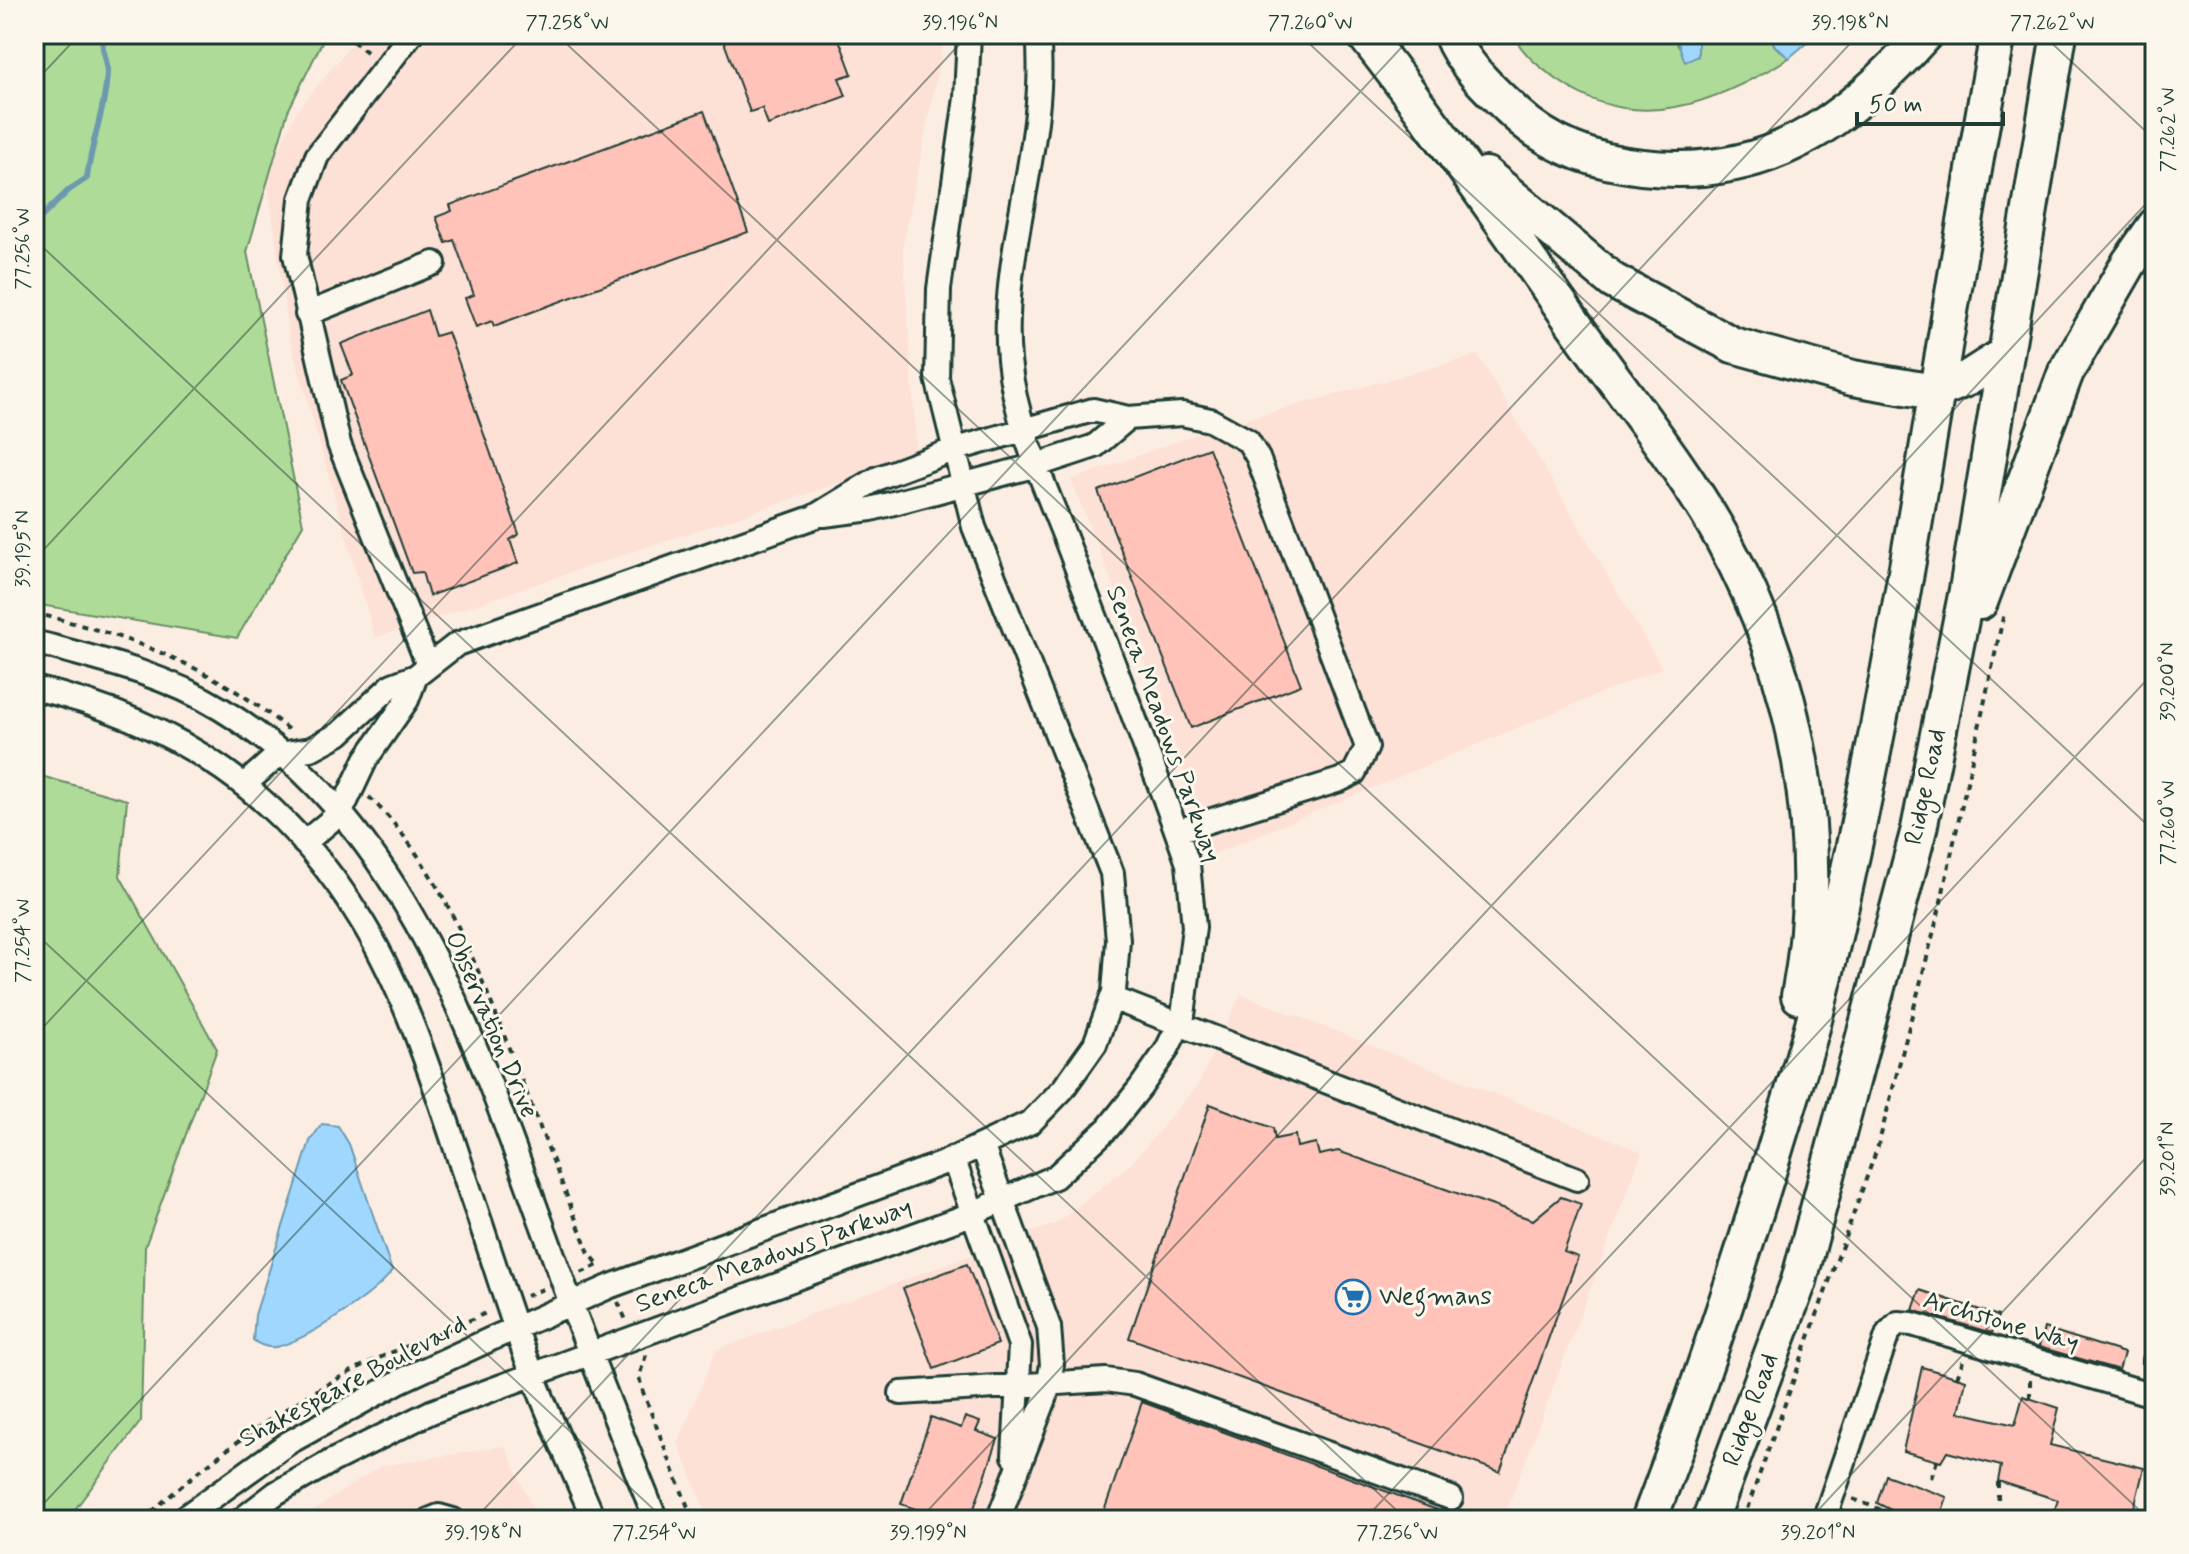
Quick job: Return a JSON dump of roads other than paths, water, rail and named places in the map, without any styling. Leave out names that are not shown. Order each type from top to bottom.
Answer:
[{"type":"highway","points":[[1364,34],[1423,109],[1722,538],[1767,636],[1794,728],[1808,834],[1808,924],[1802,982],[1763,1189]]},
{"type":"highway","points":[[1451,34],[1483,83],[1535,132],[1609,164],[1682,171],[1747,162],[1814,132],[1878,86],[1925,34]]},
{"type":"highway","points":[[1649,1520],[1717,1337],[1812,1028],[1842,900],[1911,553],[1934,392],[1998,34]]},
{"type":"highway","name":"Ridge Road","points":[[1710,1520],[1799,1281],[1919,829],[1967,590],[2059,34]]},
{"type":"highway","points":[[1423,109],[1502,191],[1625,288],[1733,345],[1853,378],[1934,392],[1968,378],[2004,355]]},
{"type":"highway","points":[[1943,708],[2066,372],[2129,263],[2155,226]]},
{"type":"street","points":[[304,843],[341,812],[366,759],[407,700],[422,671],[339,444],[295,255],[301,199],[317,156],[411,34]]},
{"type":"street","name":"Seneca Meadows Parkway","points":[[516,1327],[611,1286],[953,1158],[1031,1122],[1063,1089],[1095,1044],[1112,998],[1118,940],[1112,873],[961,485],[937,378],[939,289],[966,98],[969,34]]},
{"type":"street","name":"Seneca Meadows Parkway","points":[[532,1374],[973,1213],[1055,1177],[1108,1128],[1166,1051],[1179,1024],[1194,927],[1194,899],[1188,864],[1037,465],[1009,361],[1009,287],[1025,204],[1041,59],[1038,34]]},
{"type":"street","points":[[307,314],[434,263]]},
{"type":"street","points":[[814,517],[878,478],[953,450],[1093,410],[1128,418],[1182,414],[1222,424],[1248,441],[1268,479],[1367,747],[1354,773],[1340,780],[1177,831]]},
{"type":"street","points":[[244,785],[279,754],[311,749],[339,734],[392,685],[422,671],[457,644],[814,517],[871,509],[1037,465],[1095,446],[1128,418]]},
{"type":"street","name":"Observation Drive","points":[[34,642],[160,679],[222,710],[279,754],[341,812],[398,889],[455,999],[656,1520]]},
{"type":"street","points":[[34,688],[79,698],[196,749],[244,785],[304,843],[364,924],[402,1005],[532,1374],[594,1520]]},
{"type":"street","points":[[1112,998],[1577,1179]]},
{"type":"street","points":[[982,1145],[1049,1327],[1052,1365],[1048,1384],[998,1520]]},
{"type":"street","points":[[953,1158],[1020,1345],[1015,1472]]},
{"type":"street","name":"Archstone Way","points":[[1824,1520],[1885,1341],[1898,1323],[1912,1324],[2154,1397],[2155,1361]]},
{"type":"street","name":"Shakespeare Boulevard","points":[[181,1520],[288,1443],[400,1381],[516,1327]]},
{"type":"street","points":[[241,1520],[276,1493],[332,1461],[431,1412],[532,1374]]},
{"type":"street","points":[[901,1393],[1106,1380],[1135,1384],[1175,1406],[1424,1497],[1451,1498]]},
{"type":"street","points":[[429,1520],[439,1516],[453,1520]]},
{"type":"water","points":[[1675,34],[1698,34],[1698,56],[1685,62]]},
{"type":"water","points":[[1769,34],[1803,34],[1810,40],[1789,58],[1775,46]]},
{"type":"water","points":[[322,1124],[338,1126],[349,1144],[392,1271],[371,1292],[321,1327],[289,1343],[266,1347],[253,1340],[255,1315],[310,1141]]},
{"type":"waterway","points":[[34,38],[37,34]]},
{"type":"waterway","points":[[34,224],[69,190],[87,178],[106,85],[104,34]]},
{"type":"place","name":"Wegmans","points":[[1353,1297]]}]
